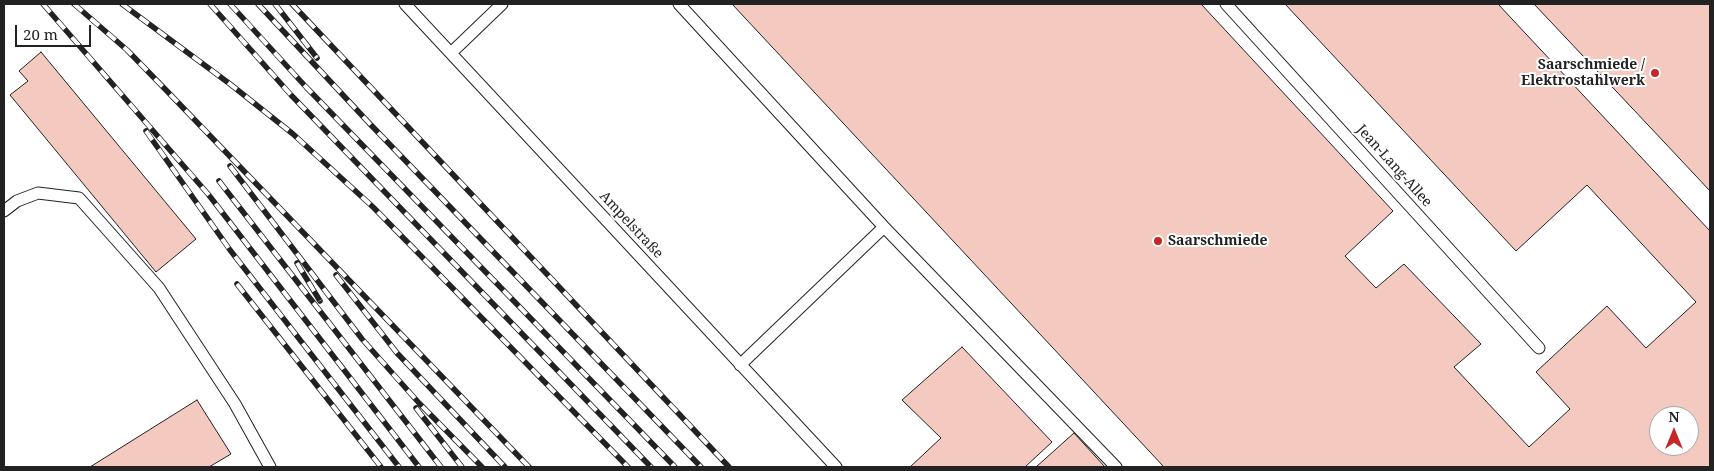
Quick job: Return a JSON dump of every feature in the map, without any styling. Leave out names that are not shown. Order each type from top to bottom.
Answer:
[{"type":"lane","name":"Ampelstraße","points":[[405,4],[836,467]]},
{"type":"lane","points":[[451,53],[502,4]]},
{"type":"lane","points":[[679,4],[884,227],[1116,467]]},
{"type":"lane","name":"Jean-Lang-Allee","points":[[1226,4],[1539,348]]},
{"type":"lane","points":[[4,211],[17,201],[38,193],[79,198],[159,288],[236,404],[270,467]]},
{"type":"lane","points":[[740,365],[884,227]]},
{"type":"building","name":"Saarschmiede","points":[[732,4],[1201,4],[1393,211],[1345,256],[1376,288],[1404,264],[1481,344],[1454,367],[1529,447],[1570,409],[1536,372],[1607,306],[1646,348],[1696,302],[1587,185],[1516,251],[1285,4],[1498,4],[1710,231],[1710,467],[1164,467]]},
{"type":"building","name":"Saarschmiede / Elektrostahlwerk","points":[[1534,4],[1710,4],[1710,191],[1665,143]]},
{"type":"building","points":[[41,52],[196,239],[156,272],[10,95],[28,81],[19,71]]},
{"type":"building","points":[[962,347],[1052,442],[1025,467],[910,467],[941,438],[902,400]]},
{"type":"building","points":[[197,400],[231,454],[209,467],[90,467]]},
{"type":"building","points":[[1074,433],[1105,467],[1036,467]]},
{"type":"railway","points":[[43,4],[208,194],[419,467]]},
{"type":"railway","points":[[74,4],[127,50],[529,467]]},
{"type":"railway","points":[[122,4],[230,84],[293,134],[373,207],[628,467]]},
{"type":"railway","points":[[210,4],[291,95],[651,467]]},
{"type":"railway","points":[[230,4],[306,87],[675,467]]},
{"type":"railway","points":[[258,4],[370,124],[701,467]]},
{"type":"railway","points":[[275,4],[317,58]]},
{"type":"railway","points":[[292,4],[729,467]]},
{"type":"railway","points":[[146,131],[230,250],[399,467]]},
{"type":"railway","points":[[230,166],[362,339],[419,403],[482,467]]},
{"type":"railway","points":[[219,181],[441,467]]},
{"type":"railway","points":[[297,263],[320,301]]},
{"type":"railway","points":[[336,275],[397,353],[505,467]]},
{"type":"railway","points":[[237,284],[381,467]]},
{"type":"railway","points":[[416,408],[462,467]]},
{"type":"place","name":"Saarschmiede / Elektrostahlwerk","points":[[1655,73]]},
{"type":"place","name":"Saarschmiede","points":[[1158,241]]}]
